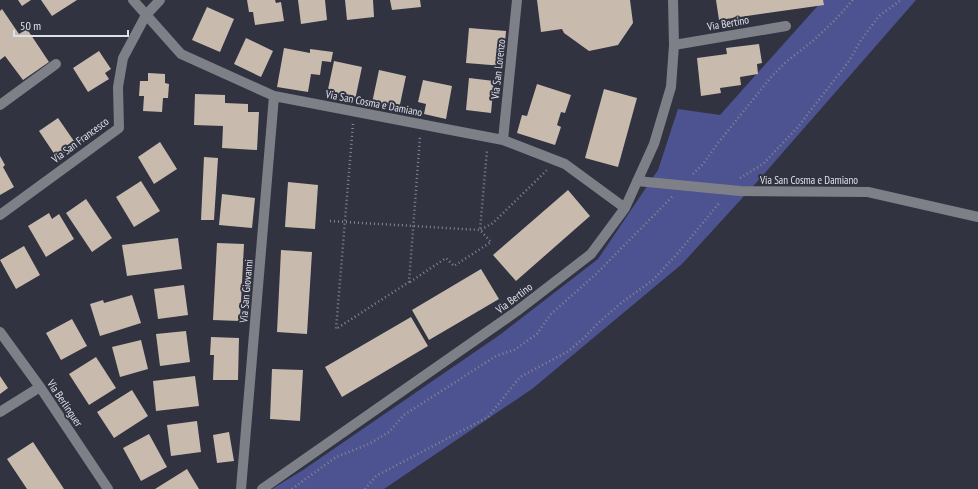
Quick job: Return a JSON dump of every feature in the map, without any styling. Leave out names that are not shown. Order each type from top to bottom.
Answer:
[{"type":"street","name":"Via San Cosma e Damiano","points":[[133,0],[181,54],[274,96],[503,140],[565,164],[625,208]]},
{"type":"street","points":[[146,15],[160,0]]},
{"type":"street","name":"Via San Lorenzo","points":[[503,140],[517,0]]},
{"type":"street","name":"Via Bertino","points":[[262,489],[517,311],[591,254],[625,208],[654,144],[672,87],[674,45],[673,0]]},
{"type":"street","name":"Via San Francesco","points":[[0,215],[119,128],[118,87],[123,58],[146,15]]},
{"type":"street","name":"Via Bertino","points":[[674,45],[786,26]]},
{"type":"street","points":[[0,105],[56,64]]},
{"type":"street","name":"Via San Giovanni","points":[[241,489],[274,96]]},
{"type":"street","name":"Via San Cosma e Damiano","points":[[637,181],[730,190],[868,192],[978,217]]},
{"type":"street","name":"Via Berlinguer","points":[[0,332],[40,387],[108,489]]},
{"type":"street","points":[[0,412],[40,387]]},
{"type":"path","points":[[365,489],[376,476],[488,417],[520,377],[567,352],[621,303],[653,280],[678,253],[740,178],[763,164],[797,128],[849,61],[879,16],[901,0]]},
{"type":"path","points":[[354,111],[336,329],[446,258],[454,266],[491,242],[480,230],[488,137]]},
{"type":"path","points":[[409,282],[421,124]]},
{"type":"path","points":[[330,221],[480,230],[493,223],[556,161]]},
{"type":"shaded area","points":[[823,0],[916,0],[756,183],[682,264],[532,389],[384,489],[272,489],[303,470],[501,334],[598,259],[658,170],[678,109],[720,115]]},
{"type":"building","points":[[18,0],[31,0],[22,6]]},
{"type":"building","points":[[41,0],[77,0],[52,16]]},
{"type":"building","points":[[247,0],[275,0],[276,3],[281,2],[284,21],[255,25],[253,12],[249,12]]},
{"type":"building","points":[[298,0],[325,0],[327,20],[301,24]]},
{"type":"building","points":[[345,0],[373,0],[374,17],[347,20]]},
{"type":"building","points":[[390,0],[420,0],[421,7],[392,10]]},
{"type":"building","points":[[537,0],[630,0],[633,23],[618,45],[589,51],[564,33],[562,29],[541,32]]},
{"type":"building","points":[[716,0],[823,0],[824,5],[719,20]]},
{"type":"building","points":[[207,7],[234,19],[220,52],[192,40]]},
{"type":"building","points":[[2,9],[19,34],[27,29],[49,62],[23,80],[5,56],[0,60],[0,11]]},
{"type":"building","points":[[469,28],[506,31],[503,66],[466,63]]},
{"type":"building","points":[[246,38],[273,51],[261,77],[234,64]]},
{"type":"building","points":[[759,44],[762,63],[757,64],[758,74],[740,77],[741,85],[720,88],[721,93],[701,96],[697,58],[727,54],[726,48]]},
{"type":"building","points":[[284,48],[310,53],[310,49],[333,52],[331,62],[322,61],[320,75],[311,74],[308,92],[277,87]]},
{"type":"building","points":[[99,51],[111,69],[105,73],[109,79],[88,92],[73,68]]},
{"type":"building","points":[[334,61],[362,67],[355,100],[327,94]]},
{"type":"building","points":[[379,70],[406,76],[399,109],[372,103]]},
{"type":"building","points":[[148,73],[165,74],[165,83],[169,84],[168,98],[163,98],[162,112],[143,111],[144,96],[139,96],[140,81],[148,81]]},
{"type":"building","points":[[469,78],[494,81],[491,113],[466,110]]},
{"type":"building","points":[[423,80],[452,86],[446,119],[424,114],[426,104],[418,102]]},
{"type":"building","points":[[537,84],[571,95],[565,113],[561,112],[557,125],[561,127],[555,145],[517,133],[522,115],[527,116]]},
{"type":"building","points":[[604,89],[637,98],[618,167],[585,158]]},
{"type":"building","points":[[195,94],[225,95],[225,103],[248,104],[248,112],[259,112],[257,150],[222,148],[223,126],[194,125]]},
{"type":"building","points":[[58,118],[76,144],[57,158],[39,131]]},
{"type":"building","points":[[160,142],[177,169],[154,184],[138,157]]},
{"type":"building","points":[[0,156],[5,165],[3,167],[14,187],[0,195]]},
{"type":"building","points":[[204,157],[218,158],[214,220],[201,220]]},
{"type":"building","points":[[141,181],[160,211],[134,227],[116,197]]},
{"type":"building","points":[[288,182],[318,185],[315,229],[285,227]]},
{"type":"building","points":[[568,190],[590,216],[516,281],[493,255]]},
{"type":"building","points":[[222,194],[255,198],[252,228],[219,225]]},
{"type":"building","points":[[86,199],[112,238],[92,252],[66,213]]},
{"type":"building","points":[[49,213],[52,219],[59,214],[74,239],[46,257],[28,226]]},
{"type":"building","points":[[178,238],[182,269],[127,276],[122,245]]},
{"type":"building","points":[[217,243],[244,244],[240,321],[213,320]]},
{"type":"building","points":[[24,246],[40,275],[16,289],[0,260]]},
{"type":"building","points":[[281,250],[312,252],[307,334],[277,332]]},
{"type":"building","points":[[481,269],[499,299],[429,340],[412,310]]},
{"type":"building","points":[[184,285],[188,315],[158,319],[154,289]]},
{"type":"building","points":[[132,295],[141,323],[100,336],[90,304],[103,300],[104,303]]},
{"type":"building","points":[[411,317],[428,346],[342,397],[325,367]]},
{"type":"building","points":[[72,319],[87,346],[61,360],[46,333]]},
{"type":"building","points":[[186,331],[190,362],[160,366],[156,334]]},
{"type":"building","points":[[211,337],[239,338],[238,380],[213,380],[214,355],[210,355]]},
{"type":"building","points":[[141,340],[148,369],[120,377],[112,347]]},
{"type":"building","points":[[96,357],[116,388],[89,405],[69,374]]},
{"type":"building","points":[[272,369],[303,370],[300,421],[270,419]]},
{"type":"building","points":[[0,376],[8,388],[0,394]]},
{"type":"building","points":[[195,376],[199,406],[156,411],[153,381]]},
{"type":"building","points":[[132,390],[148,416],[114,438],[97,412]]},
{"type":"building","points":[[197,421],[201,452],[171,456],[167,425]]},
{"type":"building","points":[[229,432],[234,461],[217,463],[213,435]]},
{"type":"building","points":[[149,434],[167,467],[141,481],[123,448]]},
{"type":"building","points":[[33,442],[64,489],[27,489],[7,459]]},
{"type":"building","points":[[187,469],[199,489],[155,489]]}]
